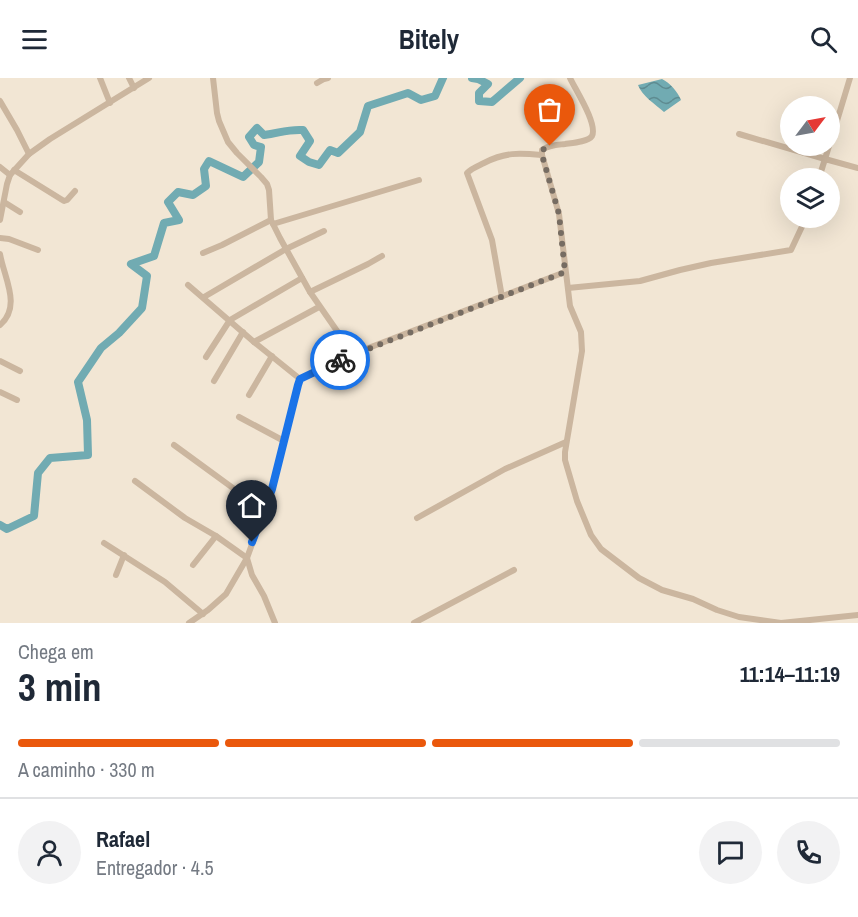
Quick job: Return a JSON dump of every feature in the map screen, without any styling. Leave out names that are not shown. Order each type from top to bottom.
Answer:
[{"type":"street","points":[[100,78],[110,103]]},
{"type":"street","points":[[129,78],[134,88]]},
{"type":"street","points":[[0,220],[7,184],[12,173],[29,154],[149,78]]},
{"type":"street","points":[[213,78],[219,121],[228,142],[261,177],[269,190],[272,222],[319,307],[352,354]]},
{"type":"street","points":[[317,83],[328,78]]},
{"type":"street","points":[[570,78],[592,125],[592,136],[576,142],[544,148],[542,155],[559,214],[570,306],[581,332],[582,351],[565,459],[577,501],[591,535],[601,549],[639,578],[662,590],[693,599],[724,613],[781,623],[858,615]]},
{"type":"street","points":[[840,110],[850,78]]},
{"type":"street","points":[[0,101],[29,154]]},
{"type":"street","points":[[740,134],[858,168]]},
{"type":"street","points":[[502,297],[492,240],[468,172],[504,154],[542,155]]},
{"type":"street","points":[[822,168],[826,156]]},
{"type":"street","points":[[0,167],[64,201],[75,191]]},
{"type":"street","points":[[203,254],[272,222],[420,180]]},
{"type":"street","points":[[4,202],[20,212]]},
{"type":"street","points":[[568,288],[640,281],[711,263],[791,250],[801,228]]},
{"type":"street","points":[[204,297],[286,249],[324,231]]},
{"type":"street","points":[[0,238],[38,250]]},
{"type":"street","points":[[0,254],[11,300],[8,317],[0,326]]},
{"type":"street","points":[[310,292],[382,256]]},
{"type":"street","points":[[189,623],[226,594],[247,558],[272,489],[300,379],[352,354],[565,272]]},
{"type":"street","points":[[206,357],[230,320],[302,278]]},
{"type":"street","points":[[188,285],[300,379]]},
{"type":"street","points":[[254,342],[319,307]]},
{"type":"street","points":[[214,381],[243,332]]},
{"type":"street","points":[[249,395],[272,356]]},
{"type":"street","points":[[0,361],[21,371]]},
{"type":"street","points":[[0,392],[17,400]]},
{"type":"street","points":[[239,417],[284,441]]},
{"type":"street","points":[[417,518],[505,469],[566,442]]},
{"type":"street","points":[[174,444],[263,510]]},
{"type":"street","points":[[135,481],[247,558],[252,575],[275,623]]},
{"type":"street","points":[[194,565],[216,536]]},
{"type":"street","points":[[104,543],[165,582],[203,614]]},
{"type":"street","points":[[116,574],[124,555]]},
{"type":"street","points":[[414,623],[514,570]]},
{"type":"water","points":[[662,79],[673,88],[681,100],[664,112],[646,96],[638,85]]},
{"type":"waterway","points":[[0,525],[7,529],[34,516],[38,473],[50,458],[88,455],[87,420],[78,382],[101,348],[119,333],[142,308],[147,276],[131,264],[154,256],[164,223],[179,220],[168,202],[178,192],[193,195],[206,186],[204,169],[209,161],[243,177],[259,162],[261,147],[254,145],[249,137],[257,128],[264,135],[303,130],[310,141],[300,156],[319,165],[330,150],[338,153],[360,132],[368,106],[408,93],[421,100],[435,96],[443,78]]},
{"type":"waterway","points":[[472,78],[488,84],[479,93],[479,101],[492,102],[520,78]]},
{"type":"way so far","points":[[340,360],[565,272],[559,214],[542,155],[542,150],[550,146]]},
{"type":"route","points":[[252,542],[272,489],[300,379],[340,360]]}]
